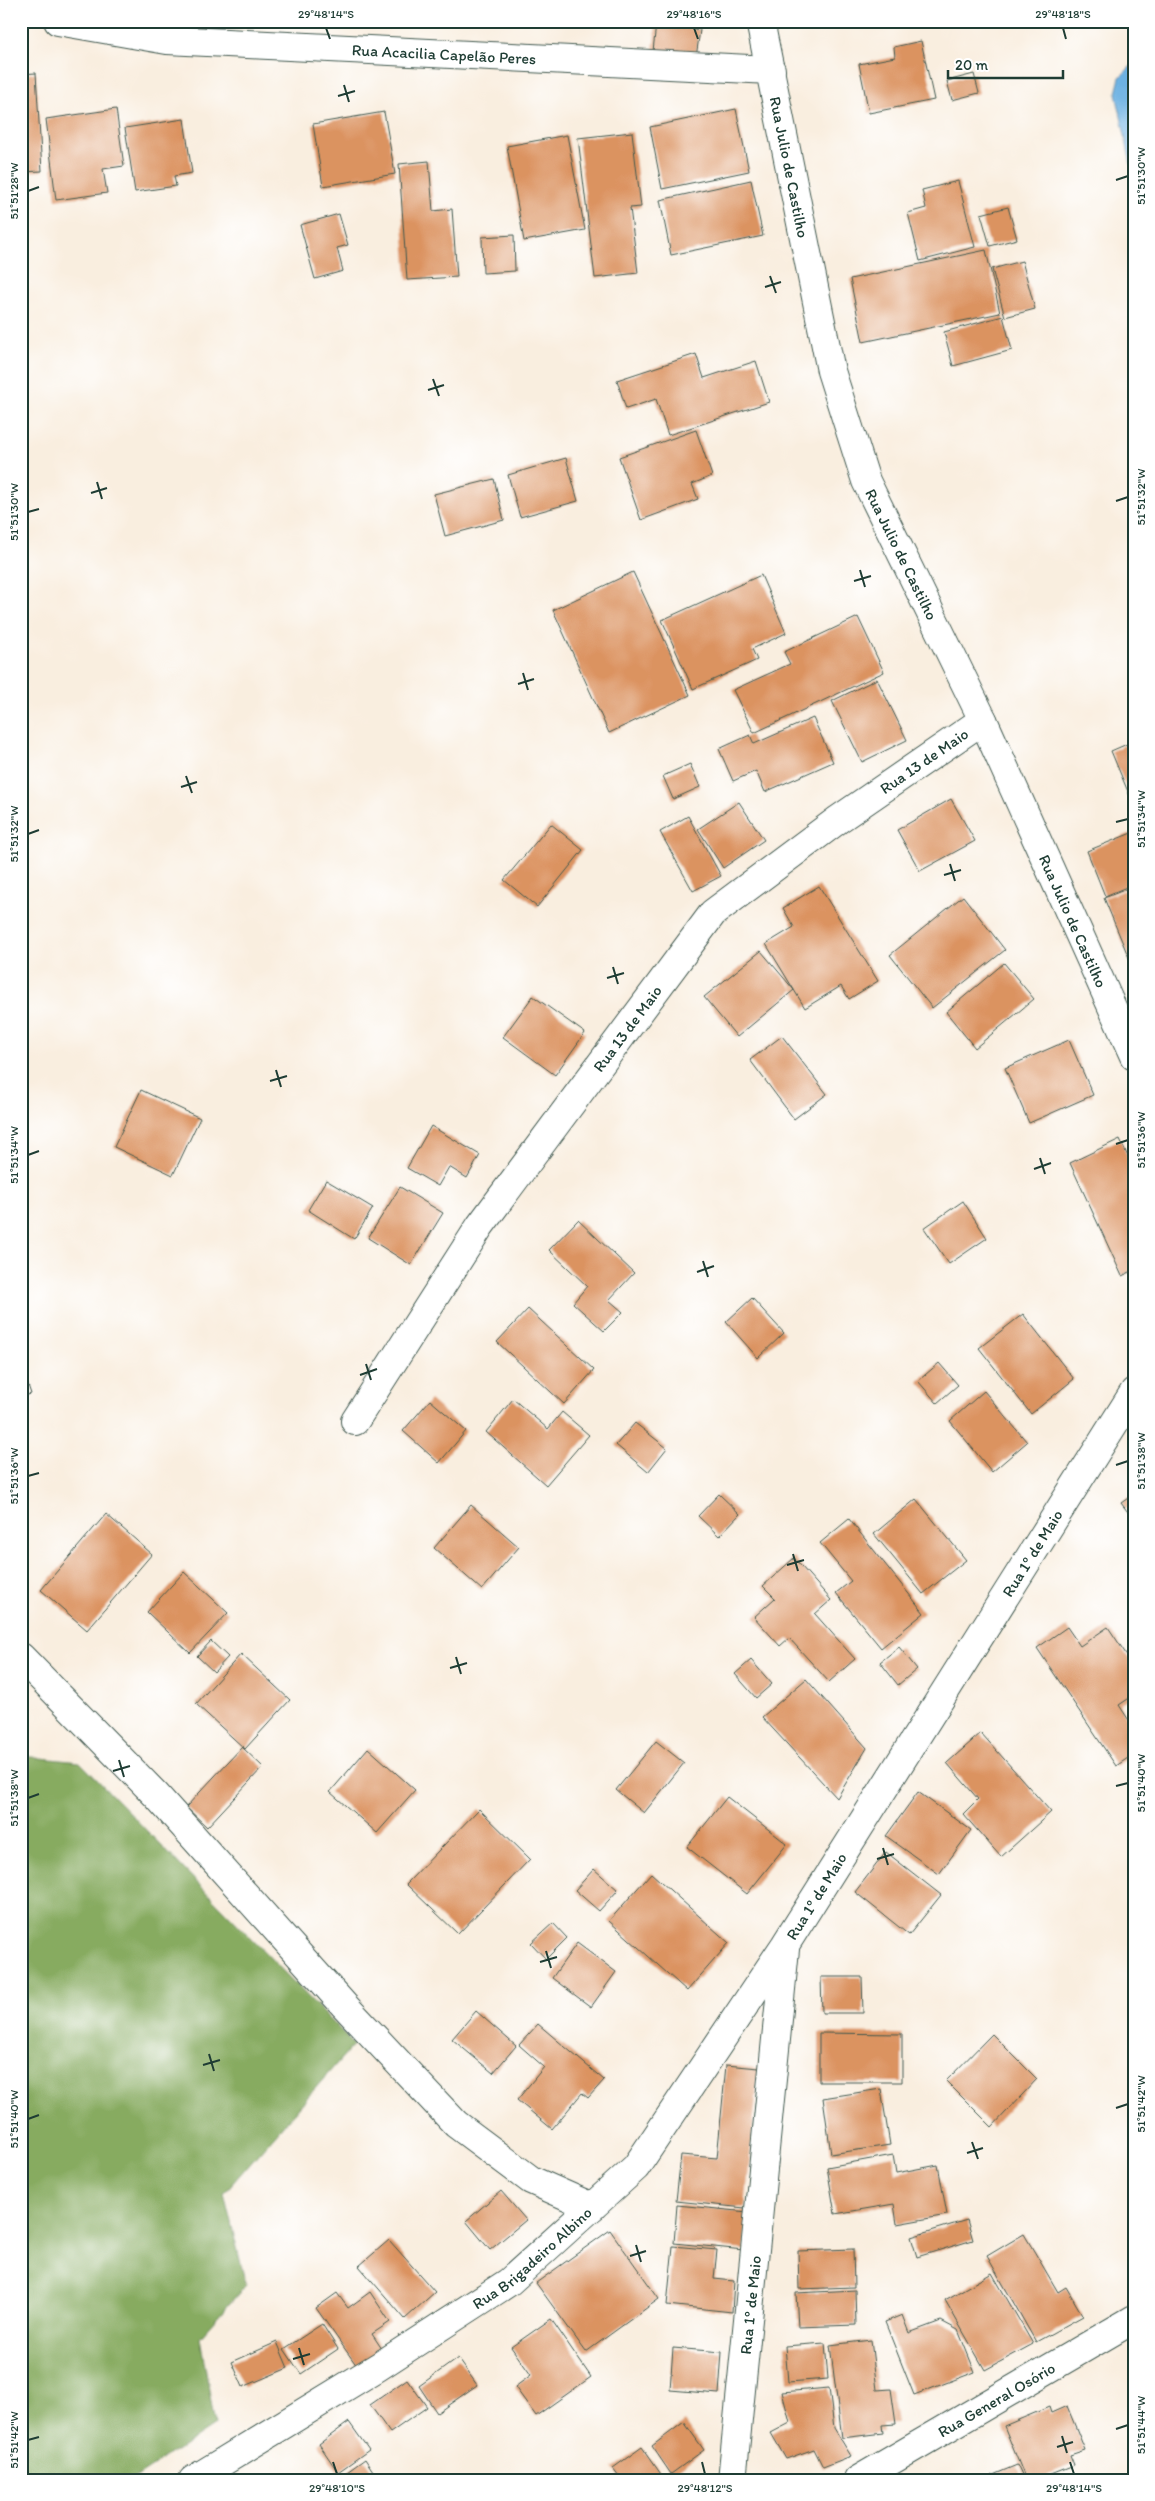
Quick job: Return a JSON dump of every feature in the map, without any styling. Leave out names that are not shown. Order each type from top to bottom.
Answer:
[{"type":"street","name":"Rua Acacilia Capelão Peres","points":[[58,21],[167,40],[771,70]]},
{"type":"street","name":"Rua Julio de Castilho","points":[[760,21],[831,371],[866,481],[984,720],[1134,1056]]},
{"type":"street","name":"Rua 13 de Maio","points":[[355,1421],[480,1226],[713,913],[839,819],[984,720]]},
{"type":"street","name":"Rua 1º de Maio","points":[[732,2480],[785,1945],[1134,1392]]},
{"type":"street","points":[[21,1657],[156,1795],[344,2005],[456,2124],[531,2180],[592,2207]]},
{"type":"street","name":"Rua Brigadeiro Albino","points":[[193,2480],[378,2368],[509,2282],[592,2207],[636,2167],[785,1945]]},
{"type":"street","name":"Rua General Osório","points":[[858,2480],[1134,2319]]},
{"type":"green space","points":[[21,1756],[80,1762],[354,2044],[224,2193],[246,2285],[200,2337],[215,2425],[132,2480],[21,2480]]},
{"type":"water","points":[[1134,63],[1134,179],[1116,93],[1120,77]]},
{"type":"building","points":[[891,21],[926,21],[926,22],[892,27]]},
{"type":"building","points":[[656,24],[700,30],[696,57],[653,51]]},
{"type":"building","points":[[921,41],[934,100],[869,113],[859,64],[895,57],[894,47]]},
{"type":"building","points":[[36,73],[42,171],[21,172],[21,74]]},
{"type":"building","points":[[974,74],[979,93],[952,100],[947,81]]},
{"type":"building","points":[[116,109],[124,166],[103,169],[107,193],[56,200],[46,119]]},
{"type":"building","points":[[736,109],[749,171],[662,189],[650,127]]},
{"type":"building","points":[[384,112],[395,174],[323,186],[313,124]]},
{"type":"building","points":[[184,119],[192,173],[174,176],[176,186],[135,192],[125,128]]},
{"type":"building","points":[[632,132],[641,207],[630,208],[638,273],[595,278],[578,138]]},
{"type":"building","points":[[567,135],[585,230],[524,241],[507,146]]},
{"type":"building","points":[[429,161],[433,211],[452,209],[457,277],[407,280],[399,164]]},
{"type":"building","points":[[751,180],[763,236],[671,255],[660,200]]},
{"type":"building","points":[[958,181],[975,247],[920,261],[908,213],[926,208],[922,190]]},
{"type":"building","points":[[1008,207],[1017,239],[990,246],[981,214]]},
{"type":"building","points":[[339,214],[348,245],[337,248],[343,271],[315,279],[300,225]]},
{"type":"building","points":[[514,235],[515,271],[483,273],[482,237]]},
{"type":"building","points":[[986,250],[1000,313],[863,342],[850,279]]},
{"type":"building","points":[[1022,261],[1035,309],[1005,317],[992,269]]},
{"type":"building","points":[[1003,316],[1012,350],[953,366],[944,332]]},
{"type":"building","points":[[696,354],[704,378],[756,361],[769,402],[668,435],[656,399],[626,409],[617,380]]},
{"type":"building","points":[[696,430],[712,476],[692,484],[698,499],[641,520],[619,457]]},
{"type":"building","points":[[566,458],[578,501],[520,517],[508,475]]},
{"type":"building","points":[[494,479],[504,520],[445,536],[434,494]]},
{"type":"building","points":[[633,572],[690,695],[609,733],[553,610]]},
{"type":"building","points":[[761,575],[786,633],[752,649],[757,660],[693,689],[662,620]]},
{"type":"building","points":[[858,617],[884,672],[754,733],[733,690],[790,664],[784,652]]},
{"type":"building","points":[[877,679],[907,740],[862,762],[832,701]]},
{"type":"building","points":[[813,718],[833,762],[765,792],[756,771],[733,781],[719,749],[750,735],[754,744]]},
{"type":"building","points":[[1134,741],[1134,806],[1111,751]]},
{"type":"building","points":[[690,764],[700,787],[673,799],[663,776]]},
{"type":"building","points":[[951,799],[975,841],[920,871],[897,830]]},
{"type":"building","points":[[739,802],[764,840],[723,868],[698,829]]},
{"type":"building","points":[[688,816],[721,876],[693,891],[660,832]]},
{"type":"building","points":[[551,824],[583,850],[537,907],[504,880]]},
{"type":"building","points":[[1134,832],[1134,884],[1105,896],[1087,851]]},
{"type":"building","points":[[819,886],[878,981],[849,999],[841,986],[805,1008],[766,944],[794,927],[783,908]]},
{"type":"building","points":[[1134,886],[1134,970],[1104,898]]},
{"type":"building","points":[[963,896],[1005,950],[932,1008],[890,955]]},
{"type":"building","points":[[761,951],[794,990],[737,1037],[704,997]]},
{"type":"building","points":[[1004,963],[1034,999],[975,1048],[946,1012]]},
{"type":"building","points":[[533,996],[585,1033],[555,1075],[503,1037]]},
{"type":"building","points":[[782,1036],[827,1094],[794,1119],[750,1060]]},
{"type":"building","points":[[1069,1040],[1093,1095],[1029,1123],[1005,1068]]},
{"type":"building","points":[[141,1090],[200,1118],[173,1175],[114,1147]]},
{"type":"building","points":[[431,1126],[480,1155],[467,1178],[449,1167],[438,1186],[407,1168]]},
{"type":"building","points":[[1120,1139],[1134,1170],[1134,1270],[1122,1276],[1070,1163]]},
{"type":"building","points":[[326,1180],[373,1208],[354,1239],[308,1210]]},
{"type":"building","points":[[400,1187],[443,1213],[411,1265],[368,1238]]},
{"type":"building","points":[[963,1201],[987,1238],[949,1264],[924,1228]]},
{"type":"building","points":[[578,1220],[634,1273],[609,1300],[623,1312],[604,1331],[573,1303],[587,1286],[549,1250]]},
{"type":"building","points":[[752,1298],[784,1333],[758,1358],[726,1322]]},
{"type":"building","points":[[528,1309],[594,1370],[564,1404],[497,1342]]},
{"type":"building","points":[[1023,1314],[1074,1379],[1031,1414],[979,1348]]},
{"type":"building","points":[[939,1363],[958,1385],[937,1403],[918,1381]]},
{"type":"building","points":[[21,1365],[31,1394],[21,1397]]},
{"type":"building","points":[[984,1391],[1027,1442],[992,1472],[950,1421]]},
{"type":"building","points":[[513,1399],[548,1429],[562,1412],[589,1435],[546,1485],[486,1432]]},
{"type":"building","points":[[430,1400],[466,1431],[439,1463],[403,1431]]},
{"type":"building","points":[[635,1423],[667,1448],[648,1472],[616,1445]]},
{"type":"building","points":[[719,1494],[740,1514],[719,1536],[698,1516]]},
{"type":"building","points":[[1134,1494],[1134,1520],[1121,1503]]},
{"type":"building","points":[[916,1499],[966,1560],[923,1594],[874,1534]]},
{"type":"building","points":[[471,1505],[519,1547],[482,1590],[434,1548]]},
{"type":"building","points":[[106,1514],[152,1554],[87,1630],[41,1590]]},
{"type":"building","points":[[849,1519],[924,1613],[881,1648],[836,1593],[851,1581],[820,1543]]},
{"type":"building","points":[[794,1558],[831,1600],[815,1614],[855,1659],[829,1682],[789,1638],[780,1646],[754,1617],[775,1598],[763,1586]]},
{"type":"building","points":[[184,1572],[228,1613],[190,1653],[147,1612]]},
{"type":"building","points":[[1067,1627],[1080,1646],[1108,1627],[1134,1666],[1134,1695],[1119,1705],[1134,1728],[1134,1754],[1116,1766],[1037,1648]]},
{"type":"building","points":[[211,1641],[228,1657],[214,1672],[197,1656]]},
{"type":"building","points":[[899,1647],[917,1669],[898,1685],[880,1662]]},
{"type":"building","points":[[241,1654],[290,1700],[245,1749],[196,1704]]},
{"type":"building","points":[[751,1660],[772,1684],[756,1698],[735,1674]]},
{"type":"building","points":[[806,1679],[867,1748],[837,1798],[762,1717]]},
{"type":"building","points":[[981,1733],[1051,1812],[1001,1857],[963,1814],[978,1799],[947,1763]]},
{"type":"building","points":[[656,1741],[684,1763],[644,1813],[616,1790]]},
{"type":"building","points":[[242,1747],[263,1767],[207,1827],[186,1807]]},
{"type":"building","points":[[368,1748],[415,1790],[377,1833],[330,1792]]},
{"type":"building","points":[[918,1792],[971,1830],[939,1874],[886,1836]]},
{"type":"building","points":[[727,1797],[787,1844],[747,1894],[687,1847]]},
{"type":"building","points":[[479,1809],[530,1859],[458,1934],[406,1884]]},
{"type":"building","points":[[886,1852],[941,1895],[909,1935],[855,1892]]},
{"type":"building","points":[[594,1869],[618,1890],[599,1911],[575,1890]]},
{"type":"building","points":[[651,1873],[729,1943],[687,1991],[609,1921]]},
{"type":"building","points":[[553,1923],[567,1938],[546,1959],[531,1943]]},
{"type":"building","points":[[577,1943],[616,1972],[591,2007],[552,1978]]},
{"type":"building","points":[[821,1977],[862,1977],[863,2013],[822,2013]]},
{"type":"building","points":[[476,2011],[516,2046],[493,2073],[452,2039]]},
{"type":"building","points":[[538,2024],[604,2080],[588,2098],[582,2093],[552,2129],[517,2100],[544,2067],[519,2045]]},
{"type":"building","points":[[819,2033],[902,2034],[902,2082],[819,2082]]},
{"type":"building","points":[[992,2034],[1037,2079],[992,2127],[946,2081]]},
{"type":"building","points":[[726,2065],[759,2068],[745,2208],[676,2201],[681,2155],[717,2158]]},
{"type":"building","points":[[881,2089],[890,2145],[831,2154],[823,2098]]},
{"type":"building","points":[[893,2155],[896,2173],[938,2165],[947,2215],[897,2224],[894,2204],[835,2214],[827,2167]]},
{"type":"building","points":[[501,2191],[526,2220],[490,2250],[466,2221]]},
{"type":"building","points":[[677,2205],[748,2212],[744,2250],[674,2243]]},
{"type":"building","points":[[967,2220],[973,2240],[917,2257],[911,2237]]},
{"type":"building","points":[[610,2230],[659,2299],[586,2352],[536,2283]]},
{"type":"building","points":[[1024,2234],[1058,2292],[1066,2287],[1083,2316],[1036,2342],[987,2256]]},
{"type":"building","points":[[389,2240],[435,2292],[405,2319],[359,2266]]},
{"type":"building","points":[[673,2246],[717,2250],[714,2279],[734,2281],[732,2312],[667,2305]]},
{"type":"building","points":[[853,2249],[854,2287],[799,2289],[798,2251]]},
{"type":"building","points":[[992,2273],[1033,2344],[985,2370],[945,2300]]},
{"type":"building","points":[[855,2290],[856,2325],[798,2327],[796,2293]]},
{"type":"building","points":[[370,2292],[390,2322],[372,2334],[382,2349],[357,2366],[316,2308],[337,2293],[348,2308]]},
{"type":"building","points":[[902,2315],[909,2333],[941,2321],[958,2330],[975,2372],[914,2395],[885,2322]]},
{"type":"building","points":[[551,2319],[591,2377],[536,2416],[515,2387],[531,2375],[511,2347]]},
{"type":"building","points":[[322,2324],[338,2349],[301,2374],[284,2349]]},
{"type":"building","points":[[871,2340],[877,2390],[891,2389],[896,2424],[882,2425],[883,2433],[842,2438],[830,2345]]},
{"type":"building","points":[[277,2342],[288,2368],[243,2387],[232,2362]]},
{"type":"building","points":[[825,2343],[828,2379],[788,2382],[785,2346]]},
{"type":"building","points":[[673,2348],[722,2352],[719,2394],[670,2390]]},
{"type":"building","points":[[458,2358],[477,2385],[437,2413],[419,2386]]},
{"type":"building","points":[[407,2379],[427,2407],[390,2433],[370,2405]]},
{"type":"building","points":[[829,2388],[834,2428],[851,2456],[823,2467],[814,2449],[786,2459],[771,2433],[790,2423],[782,2392]]},
{"type":"building","points":[[1067,2406],[1085,2450],[1070,2455],[1074,2465],[1036,2480],[1026,2480],[1004,2426],[1049,2407],[1051,2413]]},
{"type":"building","points":[[349,2422],[369,2450],[338,2472],[319,2444]]},
{"type":"building","points":[[684,2422],[704,2450],[671,2474],[652,2446]]},
{"type":"building","points":[[642,2447],[665,2480],[622,2480],[613,2468]]},
{"type":"building","points":[[365,2459],[379,2480],[336,2480]]},
{"type":"building","points":[[1017,2465],[1024,2480],[981,2480]]}]
